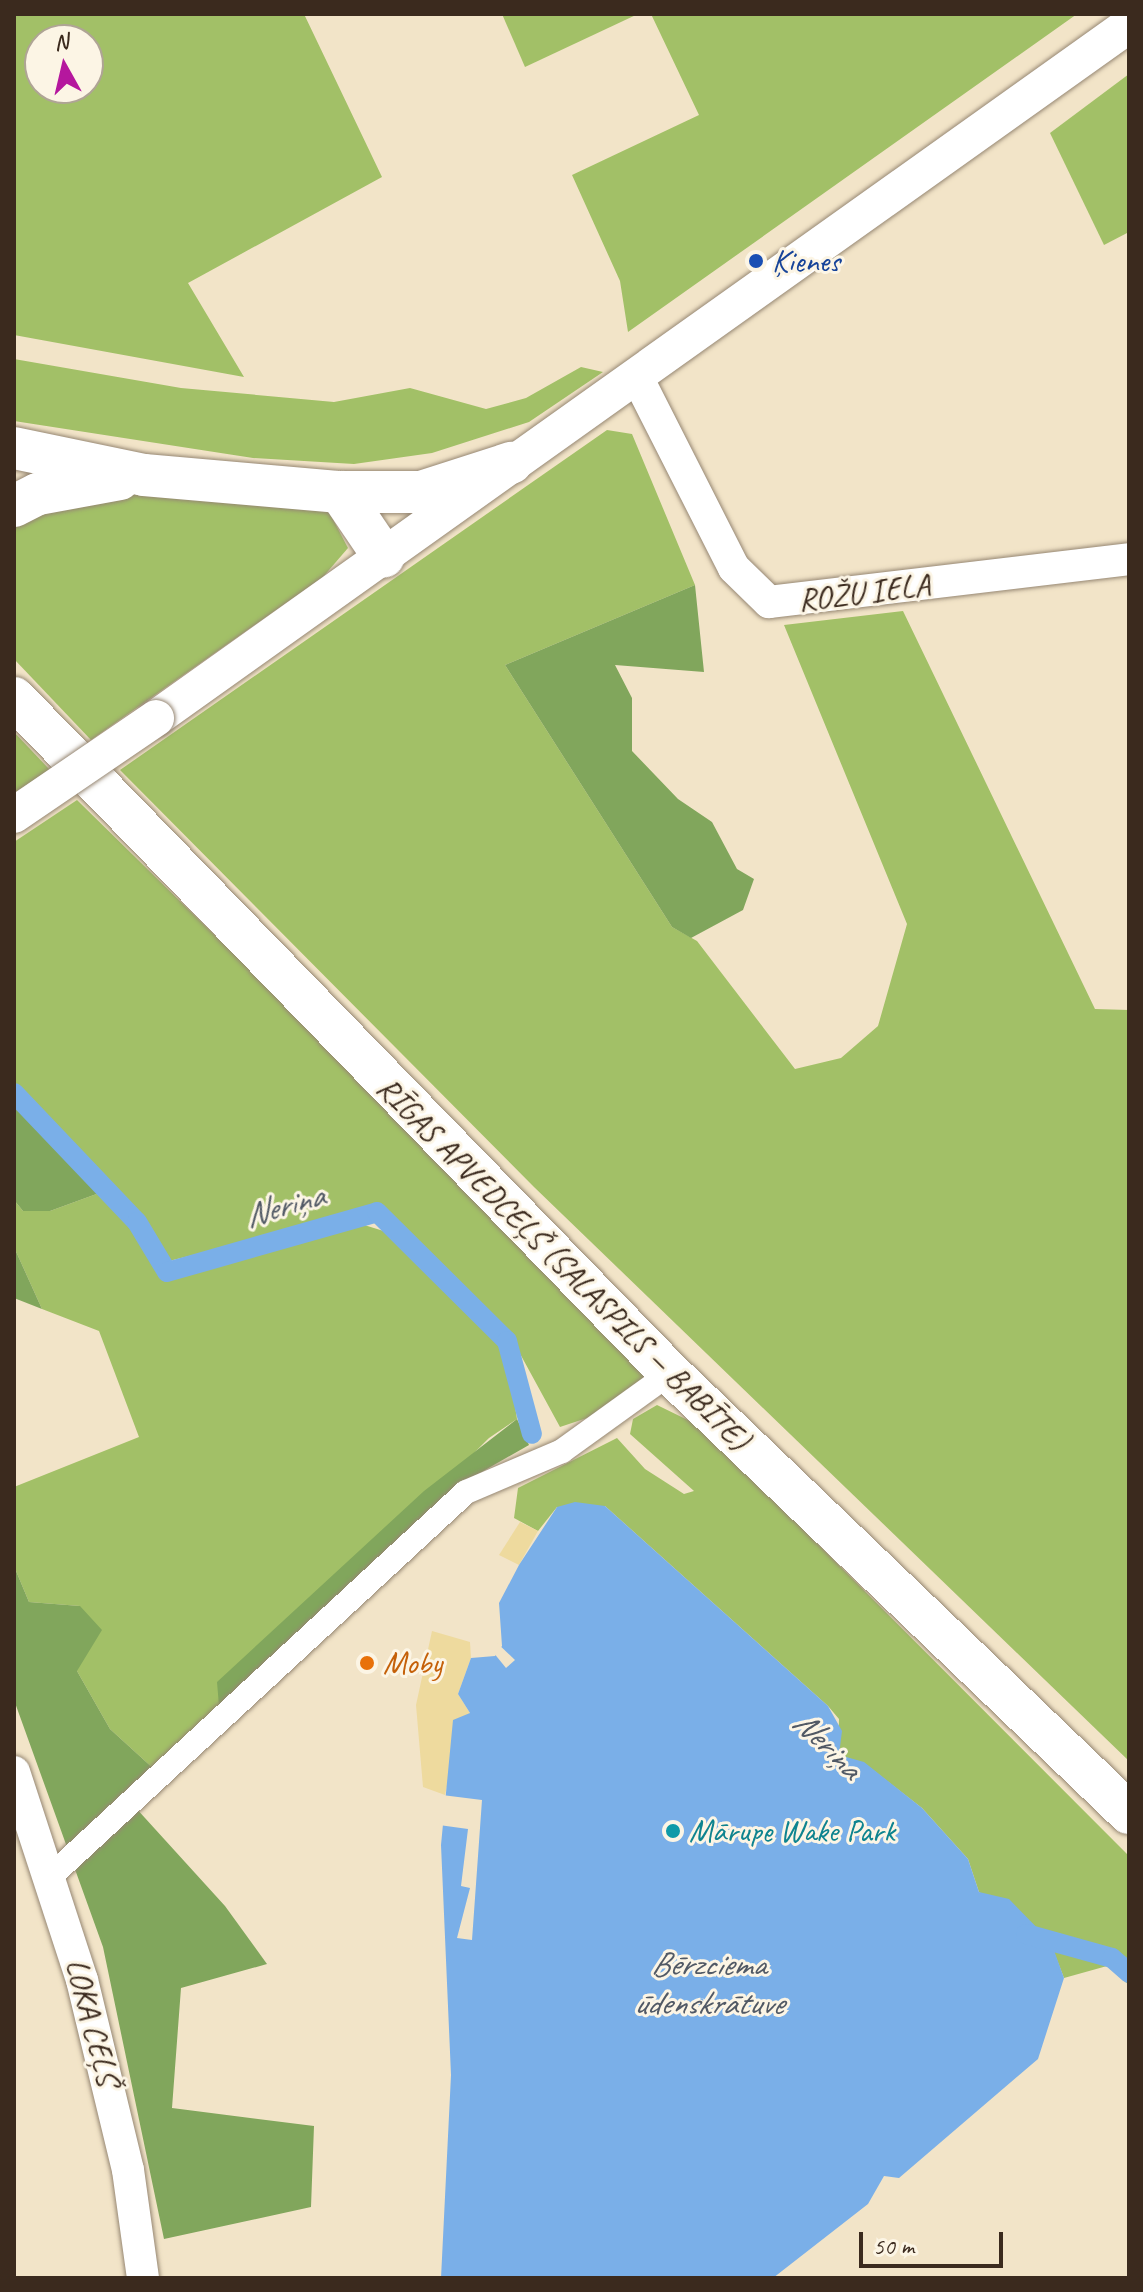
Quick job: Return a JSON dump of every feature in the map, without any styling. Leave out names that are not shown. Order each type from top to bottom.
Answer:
[{"type":"highway","points":[[14,448],[144,475],[340,492],[421,492],[511,463]]},
{"type":"highway","points":[[14,506],[38,494],[144,475]]},
{"type":"highway","points":[[340,492],[384,557]]},
{"type":"highway","name":"RĪGAS APVEDCEĻŠ (SALASPILS — BABĪTE)","points":[[14,698],[670,1373],[1129,1813]]},
{"type":"main road","points":[[14,815],[384,557],[511,463],[1129,25]]},
{"type":"street","name":"ROŽU IELA","points":[[636,375],[734,568],[769,602],[1129,559]]},
{"type":"street","points":[[51,1876],[466,1492],[562,1451],[670,1373]]},
{"type":"street","name":"LOKA CEĻŠ","points":[[14,1772],[51,1876],[122,2142],[143,2278]]},
{"type":"green space","points":[[14,14],[304,14],[382,177],[188,283],[244,377],[14,335]]},
{"type":"green space","points":[[502,14],[638,14],[525,67]]},
{"type":"green space","points":[[651,14],[1077,14],[628,332],[620,281],[572,175],[699,115]]},
{"type":"green space","points":[[1129,74],[1129,232],[1104,245],[1050,133]]},
{"type":"green space","points":[[14,359],[181,388],[334,402],[410,388],[486,409],[526,398],[581,367],[603,372],[529,422],[432,453],[354,464],[253,458],[14,421]]},
{"type":"green space","points":[[607,430],[632,434],[695,585],[505,665],[672,927],[697,941],[795,1069],[841,1058],[878,1026],[907,924],[784,625],[903,611],[1095,1009],[1129,1010],[1129,1761],[534,1187],[120,770]]},
{"type":"green space","points":[[188,492],[327,508],[348,548],[323,577],[91,740],[14,659],[14,522],[79,498]]},
{"type":"green space","points":[[695,585],[704,672],[615,665],[632,698],[632,751],[678,799],[712,822],[737,869],[754,879],[743,910],[691,938],[672,927],[505,665]]},
{"type":"green space","points":[[14,732],[50,770],[14,793]]},
{"type":"green space","points":[[77,800],[648,1361],[648,1376],[590,1417],[560,1427],[512,1339],[379,1209],[169,1261],[140,1219],[14,1087],[14,842]]},
{"type":"green space","points":[[14,1098],[65,1156],[102,1192],[50,1211],[23,1211],[14,1200]]},
{"type":"green space","points":[[102,1192],[134,1221],[170,1274],[361,1224],[390,1233],[506,1349],[517,1419],[489,1438],[155,1770],[110,1729],[77,1671],[80,1606],[29,1602],[14,1566],[14,1487],[139,1437],[99,1331],[42,1309],[14,1247],[14,1200],[23,1211],[50,1211]]},
{"type":"green space","points":[[14,1247],[42,1309],[14,1298]]},
{"type":"green space","points":[[657,1405],[700,1426],[1129,1856],[1129,1985],[1107,1966],[1064,1978],[1050,1942],[979,1892],[968,1859],[922,1808],[864,1763],[838,1755],[839,1719],[828,1706],[605,1506],[557,1507],[538,1531],[514,1518],[518,1488],[617,1438],[645,1469],[684,1494],[694,1491],[630,1434],[633,1419]]},
{"type":"green space","points":[[517,1419],[529,1445],[466,1481],[219,1706],[217,1682],[424,1491]]},
{"type":"green space","points":[[14,1566],[29,1602],[80,1606],[102,1630],[77,1671],[110,1729],[155,1770],[125,1796],[225,1906],[267,1964],[181,1988],[172,2108],[314,2126],[311,2207],[164,2239],[103,1947],[14,1700]]},
{"type":"sand","points":[[520,1522],[538,1531],[519,1565],[499,1555]]},
{"type":"sand","points":[[432,1631],[470,1642],[471,1658],[458,1694],[470,1713],[462,1719],[445,1795],[423,1787],[416,1705]]},
{"type":"water","name":"Bērzciema ūdenskrātuve","points":[[575,1502],[605,1506],[828,1706],[842,1731],[839,1755],[864,1762],[922,1808],[968,1859],[979,1892],[1009,1899],[1051,1942],[1064,1978],[1038,2059],[899,2178],[884,2176],[868,2204],[773,2278],[441,2278],[451,2075],[441,1845],[453,1720],[470,1713],[458,1694],[471,1658],[495,1656],[502,1646],[499,1603],[519,1565],[557,1507]]},
{"type":"pier","points":[[495,1641],[515,1660],[506,1668],[493,1652]]},
{"type":"pier","points":[[442,1795],[482,1800],[472,1940],[457,1938],[470,1888],[461,1886],[468,1829],[439,1825]]},
{"type":"waterway","name":"Neriņa","points":[[14,1093],[137,1222],[167,1272],[377,1212],[507,1341],[532,1434]]},
{"type":"waterway","name":"Neriņa","points":[[1026,1934],[1112,1958],[1129,1973]]},
{"type":"place","name":"Ķienes","points":[[756,261]]},
{"type":"place","name":"Moby","points":[[367,1663]]},
{"type":"place","name":"Mārupe Wake Park","points":[[673,1831]]}]
